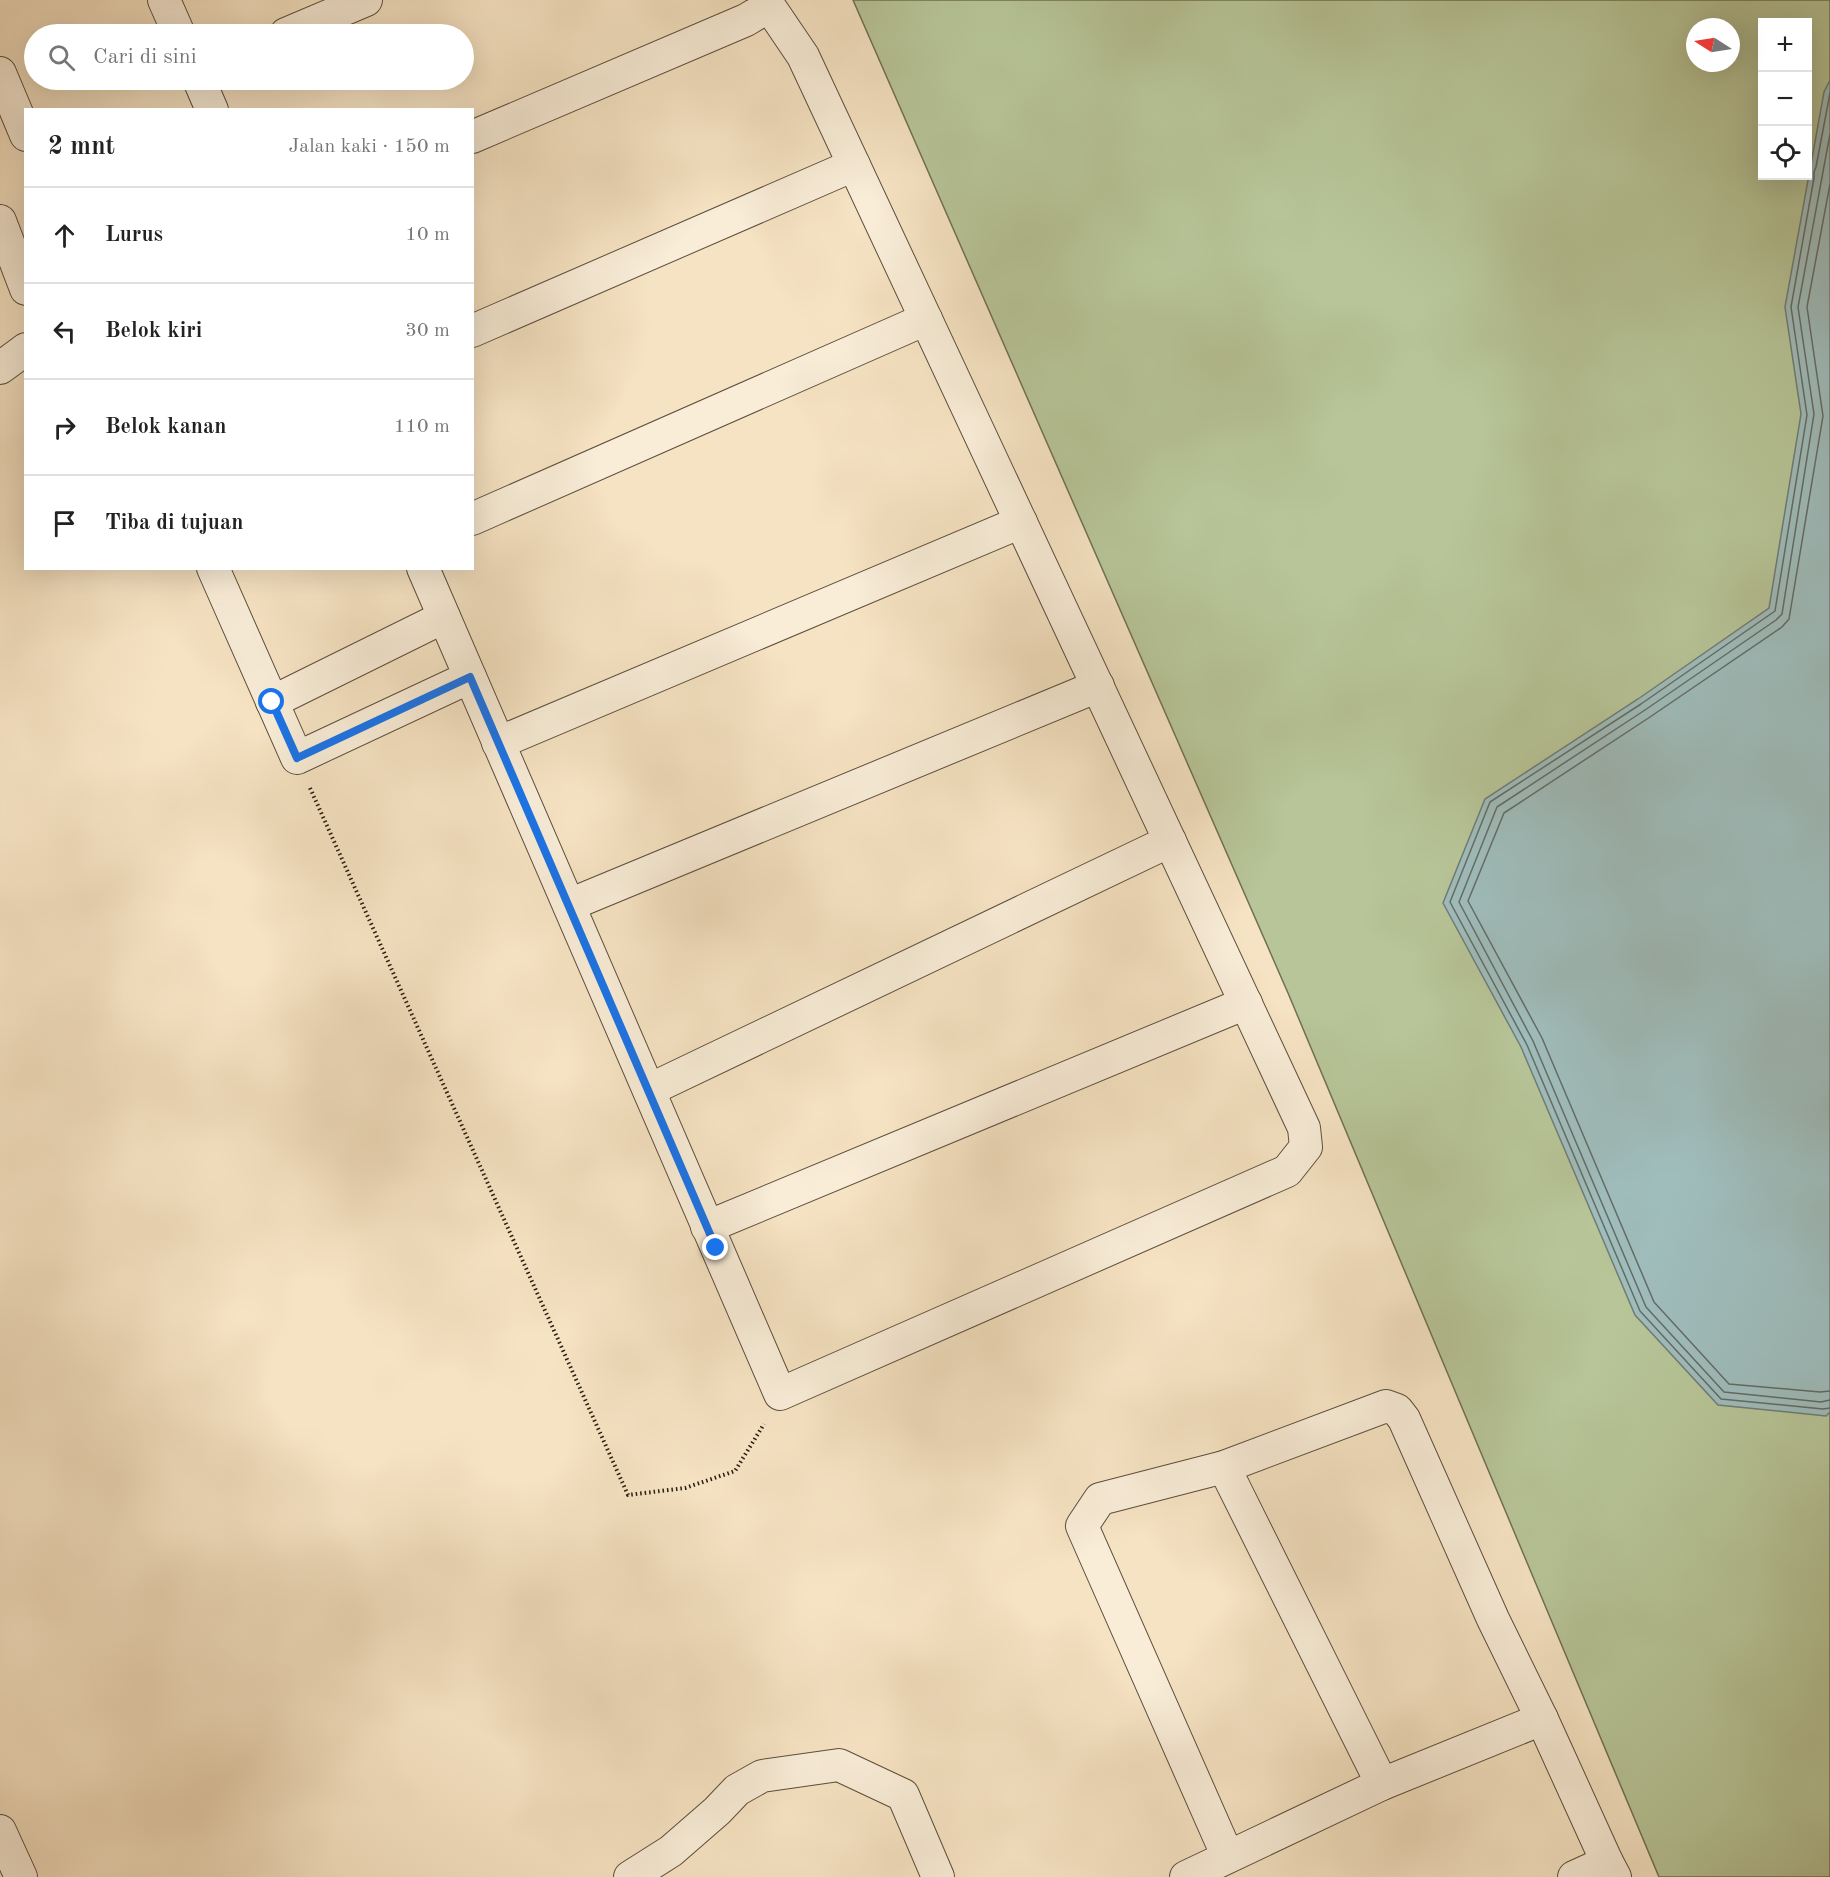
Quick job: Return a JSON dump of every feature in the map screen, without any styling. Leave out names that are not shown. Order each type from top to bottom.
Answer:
[{"type":"street","points":[[164,0],[175,24]]},
{"type":"street","points":[[310,24],[366,0]]},
{"type":"street","points":[[424,570],[780,1394],[1287,1171],[1306,1147],[1304,1128],[803,56],[765,0],[761,11],[746,20],[474,136]]},
{"type":"street","points":[[0,73],[24,130]]},
{"type":"street","points":[[203,90],[211,108]]},
{"type":"street","points":[[474,330],[854,165]]},
{"type":"street","points":[[0,221],[24,284]]},
{"type":"street","points":[[474,518],[926,319]]},
{"type":"street","points":[[0,368],[24,350]]},
{"type":"street","points":[[498,743],[1021,522]]},
{"type":"street","points":[[214,570],[297,758],[470,677]]},
{"type":"street","points":[[272,702],[444,617]]},
{"type":"street","points":[[569,905],[1098,686]]},
{"type":"street","points":[[649,1090],[1170,841]]},
{"type":"street","points":[[707,1227],[1246,1004]]},
{"type":"street","points":[[1228,1857],[1082,1526],[1100,1499],[1224,1467],[1386,1406],[1397,1410],[1404,1419],[1493,1619],[1611,1869],[1574,1877]]},
{"type":"street","points":[[1224,1467],[1382,1784]]},
{"type":"street","points":[[1186,1877],[1382,1784],[1542,1719]]},
{"type":"street","points":[[630,1877],[671,1851],[717,1811],[737,1790],[762,1776],[839,1765],[903,1795],[938,1877]]},
{"type":"street","points":[[0,1831],[21,1877]]},
{"type":"path","points":[[297,758],[628,1495],[686,1488],[735,1471],[757,1438]]},
{"type":"green space","points":[[853,0],[1830,0],[1830,1877],[1659,1877],[1288,993]]},
{"type":"water","points":[[1830,80],[1830,1412],[1826,1416],[1718,1405],[1635,1315],[1521,1047],[1443,903],[1485,799],[1638,699],[1769,608],[1801,414],[1785,307],[1808,180],[1812,180],[1812,158],[1824,92]]},
{"type":"route","points":[[272,702],[297,758],[470,677],[716,1248]]}]
